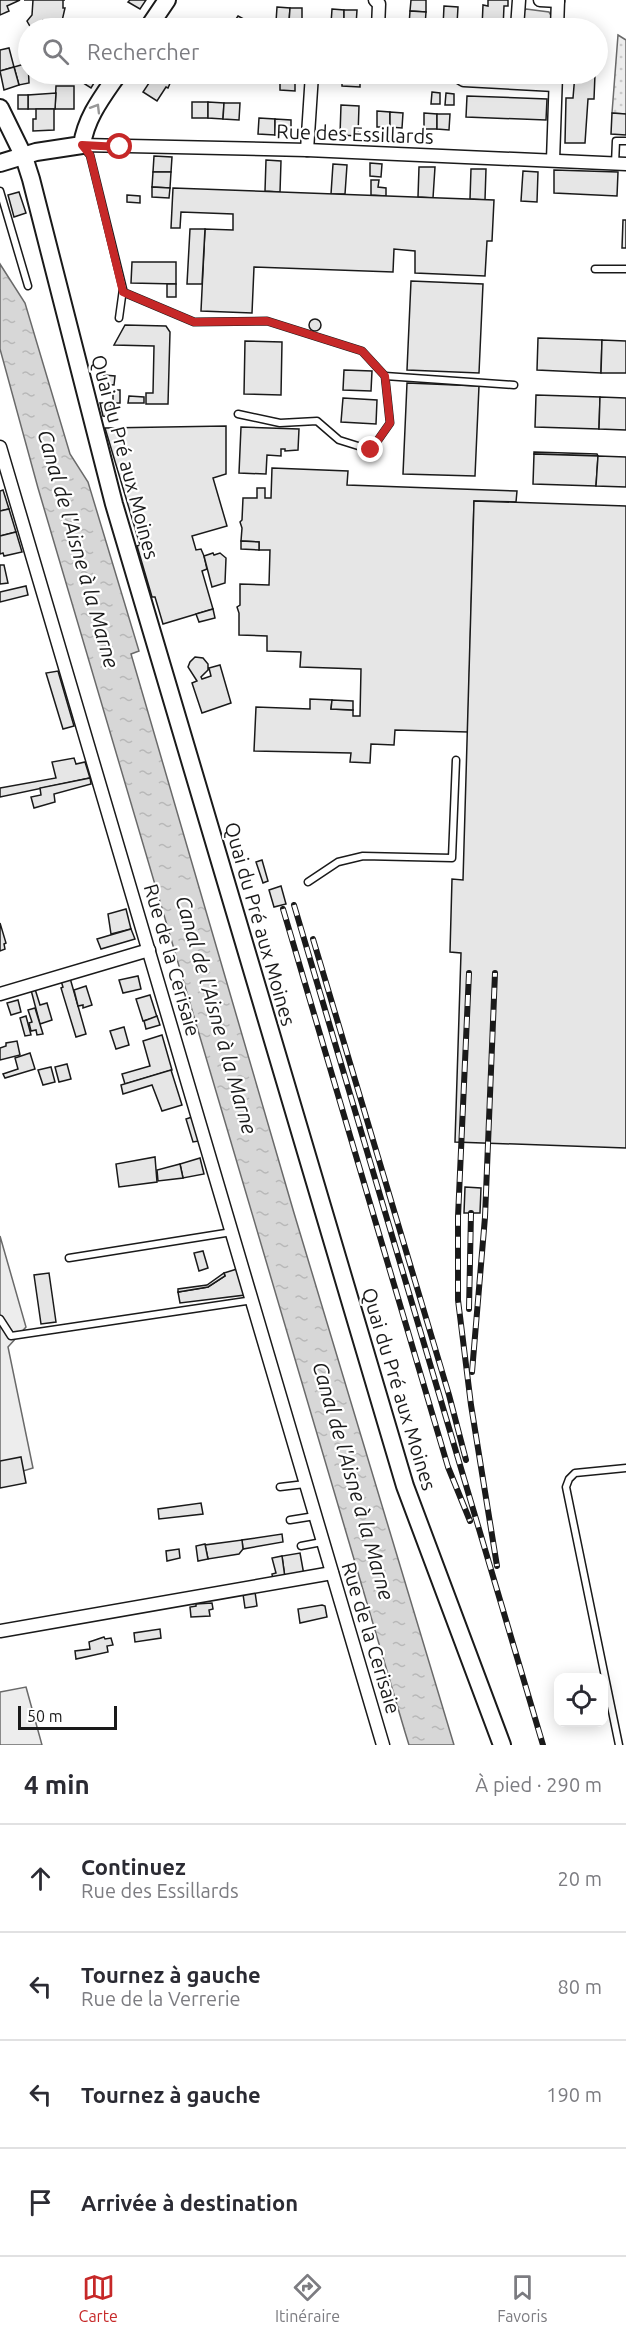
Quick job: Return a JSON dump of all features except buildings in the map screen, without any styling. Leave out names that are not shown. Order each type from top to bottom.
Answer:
[{"type":"street","points":[[155,18],[167,0]]},
{"type":"street","points":[[375,0],[379,4],[378,18]]},
{"type":"street","points":[[518,18],[519,0]]},
{"type":"street","points":[[540,0],[558,1],[557,18]]},
{"type":"street","points":[[0,163],[36,152],[82,145],[84,129],[112,84]]},
{"type":"street","points":[[307,150],[311,84]]},
{"type":"street","points":[[553,160],[556,84]]},
{"type":"street","name":"Quai du Pré aux Moines","points":[[0,108],[24,157],[114,504],[405,1486],[502,1745]]},
{"type":"street","name":"Rue des Essillards","points":[[82,145],[307,150],[621,164]]},
{"type":"street","name":"Rue de la Cerisaie","points":[[0,447],[383,1745]]},
{"type":"street","points":[[0,994],[149,950]]},
{"type":"street","points":[[0,1631],[332,1573]]},
{"type":"lane","points":[[621,164],[616,141],[626,141]]},
{"type":"lane","points":[[82,145],[90,155],[123,292],[119,318]]},
{"type":"lane","points":[[0,191],[28,286]]},
{"type":"lane","points":[[595,269],[626,269]]},
{"type":"lane","points":[[123,292],[194,322],[267,321],[362,351],[385,376],[390,423],[371,450],[339,440],[317,422],[280,423],[238,414]]},
{"type":"lane","points":[[385,376],[514,385]]},
{"type":"lane","points":[[308,882],[338,862],[363,856],[452,858],[456,760]]},
{"type":"lane","points":[[69,1258],[233,1232]]},
{"type":"lane","points":[[0,1319],[11,1336],[253,1300]]},
{"type":"lane","points":[[619,1745],[566,1487],[569,1479],[575,1473],[626,1468]]},
{"type":"lane","points":[[280,1487],[305,1484]]},
{"type":"lane","points":[[290,1520],[315,1516]]},
{"type":"lane","name":"Rue de la Cerisaie","points":[[301,1546],[322,1542]]},
{"type":"shaded area","points":[[526,9],[549,12],[552,18],[523,18]]},
{"type":"shaded area","points":[[618,35],[626,40],[626,114],[612,113]]},
{"type":"shaded area","points":[[0,1236],[26,1327],[8,1347],[33,1468],[0,1478]]},
{"type":"shaded area","points":[[26,1687],[42,1745],[0,1745],[0,1692]]},
{"type":"water","name":"Canal de l'Aisne à la Marne","points":[[0,264],[25,303],[70,454],[88,482],[139,651],[131,654],[294,1213],[454,1745],[409,1745],[405,1732],[38,488],[0,349]]},
{"type":"railway","points":[[294,905],[543,1745]]},
{"type":"railway","points":[[283,909],[448,1467],[470,1521]]},
{"type":"railway","points":[[313,939],[449,1395],[466,1460]]},
{"type":"railway","points":[[469,973],[458,1217],[458,1300],[471,1405],[497,1566]]},
{"type":"railway","points":[[472,1372],[485,1217],[495,973]]},
{"type":"railway","points":[[469,1309],[471,1213]]},
{"type":"route","points":[[120,147],[82,145],[90,155],[123,292],[194,322],[267,321],[362,351],[385,376],[390,423],[371,450]]}]
